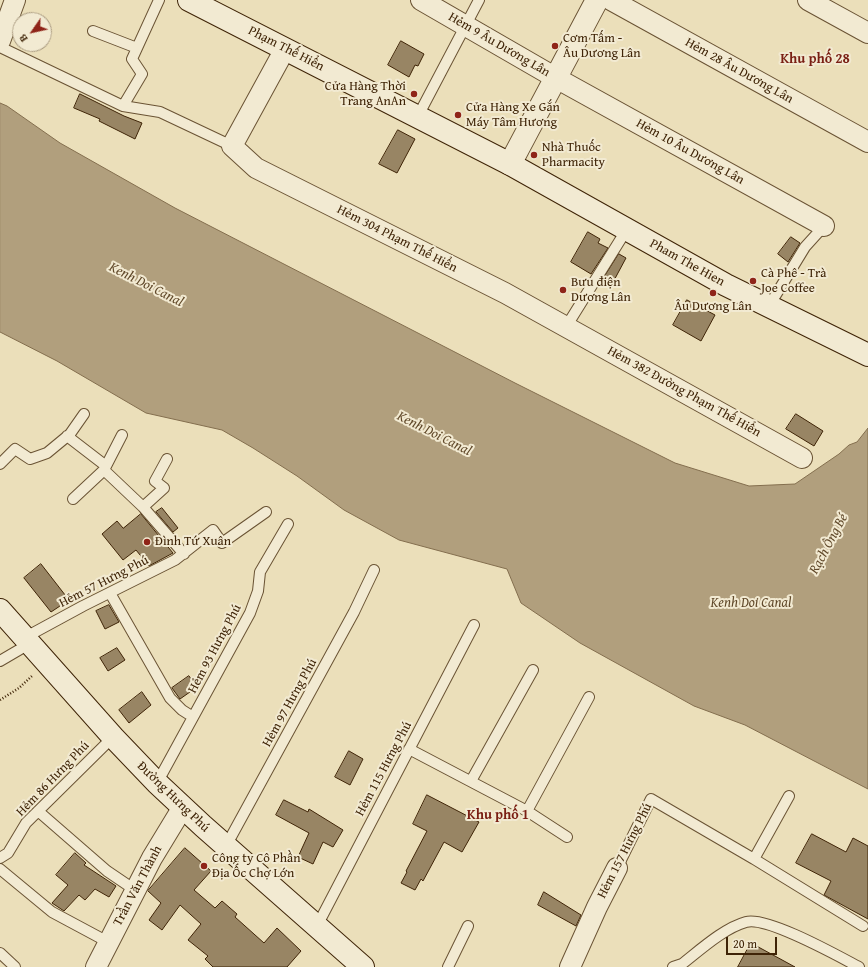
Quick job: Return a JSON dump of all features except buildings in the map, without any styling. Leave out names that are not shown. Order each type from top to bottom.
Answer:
[{"type":"main road","name":"Phạm Thế Hiển","points":[[189,0],[510,164]]},
{"type":"main road","points":[[510,164],[597,0]]},
{"type":"main road","name":"Pham The Hien","points":[[510,164],[726,285],[868,354]]},
{"type":"main road","name":"Đường Hưng Phú","points":[[0,610],[112,737],[157,783],[182,807],[363,967]]},
{"type":"street","points":[[0,41],[15,0]]},
{"type":"street","name":"Hẻm 9 Âu Dương Lân","points":[[421,0],[556,78]]},
{"type":"street","name":"Hẻm 28 Âu Dương Lân","points":[[611,0],[868,142]]},
{"type":"street","points":[[808,0],[868,33]]},
{"type":"street","points":[[232,146],[285,49]]},
{"type":"street","name":"Hẻm 10 Âu Dương Lân","points":[[556,78],[824,226]]},
{"type":"street","name":"Hẻm 304 Phạm Thế Hiển","points":[[232,146],[256,168],[505,293],[566,327]]},
{"type":"street","name":"Hẻm 382 Đường Phạm Thế Hiển","points":[[566,327],[802,458]]},
{"type":"street","name":"Trần Văn Thành","points":[[103,959],[135,890],[182,807]]},
{"type":"street","name":"Hẻm 157 Hưng Phú","points":[[570,967],[597,907],[617,868]]},
{"type":"lane","points":[[123,106],[142,74],[132,59],[159,0]]},
{"type":"lane","points":[[418,116],[479,0]]},
{"type":"lane","points":[[93,31],[137,48]]},
{"type":"lane","name":"Hẻm 304 Phạm Thế Hiển","points":[[0,47],[123,106],[160,112],[232,146]]},
{"type":"lane","points":[[769,306],[805,247],[824,226]]},
{"type":"lane","points":[[566,327],[627,229]]},
{"type":"lane","points":[[0,464],[15,449],[30,459],[48,453],[67,436],[84,414]]},
{"type":"lane","points":[[73,499],[105,468],[122,435]]},
{"type":"lane","points":[[67,436],[105,468],[143,507],[184,554]]},
{"type":"lane","points":[[143,507],[164,488],[155,481],[167,459]]},
{"type":"lane","name":"Hẻm 57 Hưng Phú","points":[[0,660],[27,641],[110,593],[139,580],[175,560],[213,530],[222,543],[266,512]]},
{"type":"lane","name":"Hẻm 93 Hưng Phú","points":[[157,783],[250,613],[258,590],[260,572],[288,524]]},
{"type":"lane","name":"Hẻm 97 Hưng Phú","points":[[226,846],[354,612],[374,570]]},
{"type":"lane","points":[[110,593],[170,698],[179,708],[194,717]]},
{"type":"lane","name":"Hẻm 115 Hưng Phú","points":[[317,926],[474,625]]},
{"type":"lane","points":[[471,782],[533,670]]},
{"type":"lane","points":[[527,810],[589,697]]},
{"type":"lane","name":"Hẻm 86 Hưng Phú","points":[[0,858],[8,853],[26,823],[112,737]]},
{"type":"lane","points":[[409,749],[527,810],[567,837]]},
{"type":"lane","points":[[754,859],[789,796]]},
{"type":"lane","name":"Hẻm 157 Hưng Phú","points":[[617,868],[651,799],[754,859],[863,926]]},
{"type":"lane","points":[[38,811],[107,871],[135,890]]},
{"type":"lane","points":[[0,869],[52,912],[103,959]]},
{"type":"lane","points":[[673,967],[682,964],[731,929],[746,922],[754,921],[818,944],[859,967]]},
{"type":"lane","points":[[448,967],[468,926]]},
{"type":"lane","points":[[0,953],[15,967]]},
{"type":"path","points":[[0,700],[19,688],[47,664]]},
{"type":"water","name":"Kenh Doi Canal","points":[[0,103],[7,106],[60,143],[175,208],[515,383],[675,463],[749,486],[795,484],[839,454],[849,445],[857,442],[868,428],[868,789],[745,725],[694,706],[580,643],[521,603],[507,569],[399,540],[344,510],[297,476],[222,430],[146,413],[57,361],[0,332]]},
{"type":"place","name":"Cơm Tấm - Âu Dương Lân","points":[[555,46]]},
{"type":"place","name":"Cửa Hàng Thời Trang AnAn","points":[[414,94]]},
{"type":"place","name":"Cửa Hàng Xe Gắn Máy Tâm Hương","points":[[458,115]]},
{"type":"place","name":"Nhà Thuốc Pharmacity","points":[[534,155]]},
{"type":"place","name":"Cà Phê - Trà Joe Coffee","points":[[753,281]]},
{"type":"place","name":"Bưu điện Dương Lân","points":[[563,290]]},
{"type":"place","name":"Âu Dương Lân","points":[[713,293]]},
{"type":"place","name":"Đình Tứ Xuân","points":[[147,542]]},
{"type":"place","name":"Công ty Cô Phần Địa Ốc Chợ Lớn","points":[[204,866]]},
{"type":"district","name":"Khu phố 28","points":[[815,59]]},
{"type":"district","name":"Khu phố 1","points":[[498,815]]},
{"type":"water label","name":"Rạch Ông Bé","points":[[829,544]]}]
